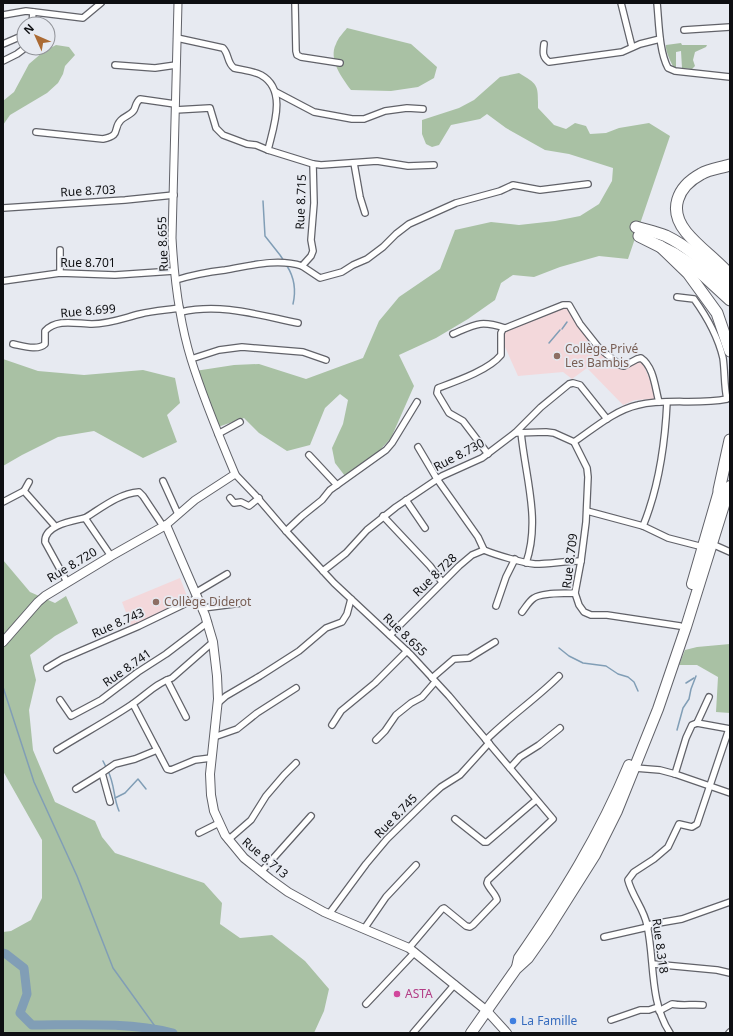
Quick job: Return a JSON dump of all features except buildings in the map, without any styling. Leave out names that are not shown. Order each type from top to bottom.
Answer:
[{"type":"highway","points":[[730,165],[701,174],[686,184],[678,196],[676,209],[680,224],[687,234],[721,264],[730,275]]},
{"type":"highway","points":[[637,231],[652,227],[666,229],[685,240],[730,275]]},
{"type":"highway","points":[[637,231],[692,265],[730,300]]},
{"type":"highway","points":[[637,231],[664,235],[679,243],[698,256],[730,287]]},
{"type":"highway","points":[[660,246],[688,273],[730,329]]},
{"type":"highway","points":[[717,313],[730,351]]},
{"type":"highway","points":[[727,489],[730,440]]},
{"type":"highway","points":[[516,969],[519,958],[548,916],[589,850],[628,767],[650,711],[727,489],[730,456]]},
{"type":"highway","points":[[471,1033],[516,969],[528,958],[547,932],[595,855],[635,768],[658,709],[673,667],[707,545]]},
{"type":"main road","name":"Rue 8.720","points":[[3,642],[38,602],[67,582],[165,526]]},
{"type":"main road","name":"Rue 8.713","points":[[165,526],[203,608],[213,642],[217,676],[217,703],[211,758],[211,795],[214,811],[228,840],[244,858],[288,892],[329,914],[412,950],[487,1011],[507,1033]]},
{"type":"street","points":[[3,15],[26,11],[83,18],[101,3]]},
{"type":"street","name":"Rue 8.655","points":[[178,3],[172,238],[174,271],[180,310],[191,359],[218,434],[235,474],[322,571],[407,651],[434,680],[553,819],[488,880],[486,883],[497,900],[473,925],[470,927],[466,926],[442,908],[412,950]]},
{"type":"street","points":[[295,3],[297,55],[301,57],[340,63]]},
{"type":"street","points":[[621,3],[632,47]]},
{"type":"street","points":[[657,3],[660,39],[668,68],[675,71],[730,77]]},
{"type":"street","points":[[33,12],[33,16]]},
{"type":"street","points":[[684,30],[730,27]]},
{"type":"street","points":[[3,44],[16,38]]},
{"type":"street","points":[[176,38],[223,48],[226,50],[231,66],[261,75],[272,85],[276,92],[276,117],[268,150]]},
{"type":"street","points":[[544,44],[543,55],[545,60],[549,62],[627,51],[632,47],[660,39]]},
{"type":"street","points":[[3,61],[16,54]]},
{"type":"street","points":[[115,65],[155,68],[176,66]]},
{"type":"street","points":[[276,92],[314,112],[352,119],[364,119],[385,111],[407,108],[423,109]]},
{"type":"street","points":[[36,132],[103,139],[110,138],[115,135],[120,122],[133,112],[137,101],[140,98],[175,107]]},
{"type":"street","name":"Rue 8.715","points":[[175,107],[210,108],[216,128],[223,135],[247,144],[256,145],[313,164],[314,204],[311,240],[313,251],[311,256],[302,266]]},
{"type":"street","points":[[313,164],[321,165],[377,161],[412,166],[434,165]]},
{"type":"street","points":[[354,163],[360,196],[365,213]]},
{"type":"street","points":[[176,280],[260,263],[296,264],[302,266],[320,278],[342,272],[354,264],[372,256],[409,224],[456,203],[500,191],[513,185],[540,190],[588,184]]},
{"type":"street","name":"Rue 8.703","points":[[3,208],[125,200],[174,195]]},
{"type":"street","points":[[60,250],[60,273]]},
{"type":"street","name":"Rue 8.701","points":[[3,281],[60,273],[115,275],[174,271]]},
{"type":"street","points":[[526,563],[530,552],[533,517],[530,487],[518,433],[554,433],[574,442],[607,419],[633,406],[659,402],[686,401],[699,403],[726,399],[723,359],[707,317],[694,299],[677,297]]},
{"type":"street","points":[[488,454],[463,421],[449,413],[437,393],[438,388],[462,380],[495,362],[502,355],[501,333],[505,328],[563,305],[569,305],[580,324],[599,348],[620,365],[624,366],[641,358],[648,364],[656,387],[659,402]]},
{"type":"street","points":[[180,310],[197,308],[225,308],[298,323]]},
{"type":"street","name":"Rue 8.699","points":[[13,344],[38,348],[42,347],[45,344],[45,332],[47,329],[66,322],[90,324],[103,323],[140,314],[180,310]]},
{"type":"street","points":[[453,334],[471,326],[486,323],[505,328]]},
{"type":"street","points":[[191,359],[219,350],[242,348],[303,352],[326,360]]},
{"type":"street","name":"Rue 8.730","points":[[322,571],[350,549],[367,530],[383,516],[437,479],[453,470],[478,460],[518,433],[541,407],[569,384],[573,383],[580,385],[607,419]]},
{"type":"street","points":[[286,531],[337,485],[386,450],[392,443],[417,402]]},
{"type":"street","points":[[643,526],[652,504],[659,476],[667,402]]},
{"type":"street","points":[[218,434],[240,422]]},
{"type":"street","name":"Rue 8.709","points":[[574,442],[587,468],[587,512],[581,561],[575,592],[579,605],[584,612],[591,615],[607,615],[680,626]]},
{"type":"street","points":[[418,447],[437,479],[478,537],[484,550],[526,563],[581,561]]},
{"type":"street","points":[[309,455],[337,485]]},
{"type":"street","points":[[67,582],[45,542],[46,535],[55,526],[85,518],[115,498],[130,493],[139,492],[165,526],[203,494],[235,474]]},
{"type":"street","points":[[163,481],[178,514]]},
{"type":"street","points":[[3,502],[24,491],[29,482]]},
{"type":"street","points":[[24,491],[55,526]]},
{"type":"street","points":[[230,498],[234,503],[241,502],[249,506],[258,498]]},
{"type":"street","points":[[406,500],[425,528]]},
{"type":"street","points":[[587,512],[643,526],[668,538],[707,545],[730,552]]},
{"type":"street","points":[[383,516],[430,566],[442,582]]},
{"type":"street","points":[[85,518],[112,556]]},
{"type":"street","name":"Rue 8.728","points":[[390,635],[459,566],[472,556],[484,550]]},
{"type":"street","points":[[496,606],[506,577],[515,559]]},
{"type":"street","name":"Rue 8.743","points":[[47,668],[62,659],[139,626],[196,595],[227,574]]},
{"type":"street","points":[[522,612],[529,602],[535,597],[575,592]]},
{"type":"street","points":[[217,703],[298,651],[326,628],[342,622],[347,614],[351,599]]},
{"type":"street","points":[[203,608],[242,603]]},
{"type":"street","name":"Rue 8.741","points":[[60,700],[71,716],[100,700],[138,672],[166,654],[208,622]]},
{"type":"street","points":[[57,750],[133,704],[158,684],[176,676],[213,642]]},
{"type":"street","points":[[376,740],[396,716],[411,703],[422,697],[434,680],[454,658],[469,658],[494,642]]},
{"type":"street","points":[[332,724],[341,711],[375,683],[407,651]]},
{"type":"street","name":"Rue 8.745","points":[[329,914],[366,864],[387,839],[430,797],[460,775],[503,724],[538,696],[559,676]]},
{"type":"street","points":[[167,680],[186,717]]},
{"type":"street","points":[[214,737],[237,729],[257,713],[296,688]]},
{"type":"street","points":[[697,723],[708,697]]},
{"type":"street","points":[[133,704],[167,769],[169,770],[195,760],[211,758]]},
{"type":"street","points":[[675,774],[686,738],[692,725],[697,723],[729,729],[709,786]]},
{"type":"street","points":[[510,768],[520,757],[539,745],[560,728]]},
{"type":"street","points":[[76,789],[115,764],[135,759],[156,750]]},
{"type":"street","points":[[228,840],[251,820],[266,796],[284,775],[296,764]]},
{"type":"street","points":[[635,768],[660,770],[730,793]]},
{"type":"street","points":[[102,773],[110,802]]},
{"type":"street","name":"Rue 8.318","points":[[670,1033],[658,1009],[653,964],[644,914],[630,888],[628,880],[634,872],[654,859],[668,847],[679,824],[692,827],[697,824],[709,786]]},
{"type":"street","points":[[455,819],[484,842],[487,842],[536,800]]},
{"type":"street","points":[[261,872],[311,816]]},
{"type":"street","points":[[199,833],[219,823]]},
{"type":"street","points":[[364,929],[386,897],[416,865]]},
{"type":"street","points":[[604,937],[682,918],[730,902]]},
{"type":"street","points":[[366,1004],[412,950]]},
{"type":"street","points":[[653,964],[717,970],[730,974]]},
{"type":"street","points":[[413,1033],[455,984]]},
{"type":"street","points":[[611,1020],[640,1010],[658,1009],[672,1004],[681,1006],[690,1004],[703,1005]]},
{"type":"shaded area","name":"Collège Privé Les Bambis","points":[[561,307],[568,307],[598,350],[623,370],[639,361],[643,363],[656,399],[635,400],[623,405],[587,368],[572,379],[563,372],[518,376],[501,338],[503,333]]},
{"type":"shaded area","name":"Collège Diderot","points":[[180,578],[189,601],[131,626],[122,602]]},
{"type":"green space","points":[[347,28],[411,44],[437,67],[434,78],[418,87],[391,91],[351,90],[337,68],[334,56],[334,50],[337,42]]},
{"type":"green space","points":[[681,43],[682,45],[707,45],[706,47],[695,52],[693,60],[695,66],[692,69],[682,68],[681,51],[676,52],[676,67],[674,67],[670,60],[666,50],[666,45]]},
{"type":"green space","points":[[56,45],[69,47],[75,55],[65,66],[58,83],[47,93],[10,115],[3,125],[3,101],[14,92],[29,64],[38,56],[56,56]]},
{"type":"green space","points":[[519,73],[534,83],[538,95],[538,108],[554,125],[566,129],[575,123],[586,126],[590,134],[606,133],[619,128],[649,123],[670,136],[628,259],[599,256],[560,267],[534,277],[513,275],[501,283],[495,300],[468,319],[436,338],[399,355],[414,386],[391,438],[369,462],[345,476],[335,463],[332,448],[343,424],[348,400],[340,394],[325,408],[310,445],[287,451],[259,433],[244,418],[218,427],[195,371],[234,365],[259,364],[306,379],[363,358],[379,321],[399,297],[440,269],[455,230],[491,222],[519,225],[555,221],[580,216],[599,204],[612,181],[613,168],[569,154],[545,150],[506,128],[487,114],[480,119],[451,125],[439,145],[432,147],[426,144],[422,134],[422,120],[459,108],[474,100],[500,77]]},
{"type":"green space","points":[[3,359],[38,371],[84,375],[143,370],[175,378],[180,403],[167,415],[177,442],[143,458],[94,431],[58,437],[3,466]]},
{"type":"green space","points":[[3,560],[30,592],[55,603],[66,596],[78,623],[55,636],[30,655],[36,680],[29,710],[33,750],[55,802],[95,821],[102,837],[115,853],[204,883],[222,903],[220,924],[240,938],[272,935],[305,961],[329,989],[324,1011],[314,1033],[3,1033],[3,932],[11,931],[31,920],[42,898],[42,840],[3,771]]},
{"type":"green space","points":[[730,644],[730,713],[716,712],[718,677],[697,665],[679,665],[685,650],[697,647]]},
{"type":"waterway","points":[[263,201],[265,236],[284,261]]},
{"type":"waterway","points":[[252,262],[258,261]]},
{"type":"waterway","points":[[287,266],[294,284],[293,304]]},
{"type":"waterway","points":[[562,329],[567,322]]},
{"type":"waterway","points":[[549,343],[560,330]]},
{"type":"waterway","points":[[559,648],[569,656],[583,663],[606,666],[618,674],[628,677],[634,682],[638,691]]},
{"type":"waterway","points":[[677,730],[683,708],[689,699],[696,676]]},
{"type":"waterway","points":[[686,683],[694,678]]},
{"type":"waterway","points":[[3,687],[34,782],[77,876],[113,968],[157,1029]]},
{"type":"waterway","points":[[103,761],[106,767]]},
{"type":"waterway","points":[[108,771],[112,781],[119,811]]},
{"type":"waterway","points":[[115,798],[125,793],[138,779],[146,789]]},
{"type":"waterway","points":[[3,953],[24,968],[27,994],[20,1013],[32,1025],[139,1027],[173,1033]]},
{"type":"place","name":"Collège Privé Les Bambis","points":[[557,356]]},
{"type":"place","name":"Collège Diderot","points":[[156,602]]},
{"type":"place","name":"ASTA","points":[[397,994]]},
{"type":"place","name":"La Famille","points":[[513,1021]]}]
